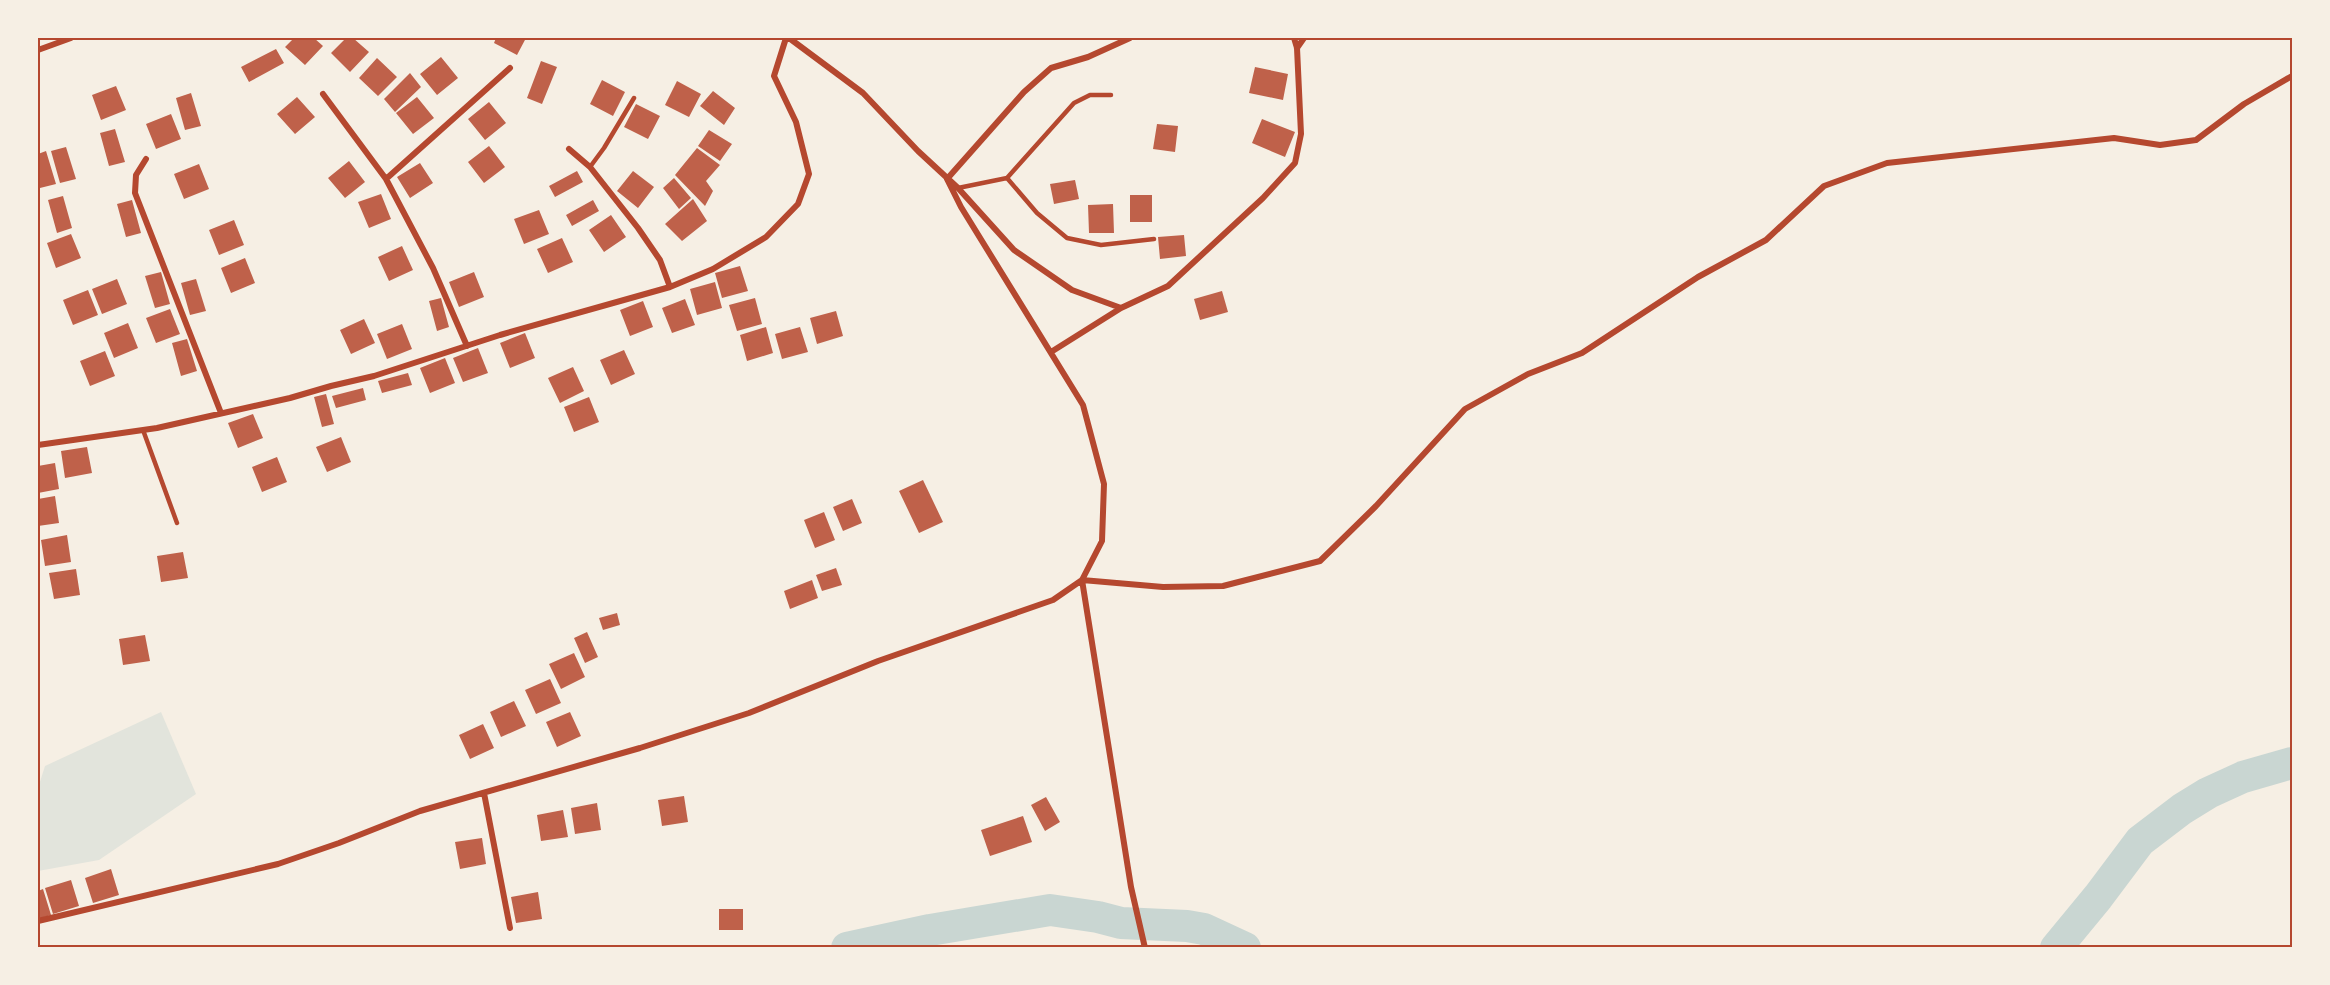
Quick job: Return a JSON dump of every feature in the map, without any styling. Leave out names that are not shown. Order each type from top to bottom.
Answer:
[{"type":"street","points":[[38,50],[70,38]]},
{"type":"street","points":[[38,445],[143,430],[290,398],[374,376],[467,346],[670,287],[713,269],[766,237],[798,204],[809,174],[796,122],[774,76],[788,38],[862,93],[918,151],[958,188],[1014,250],[1071,290],[1121,308]]},
{"type":"street","points":[[947,179],[1024,92],[1052,68],[1088,57],[1130,38]]},
{"type":"street","points":[[1051,352],[1121,308],[1168,286],[1263,198],[1295,163],[1301,134],[1297,48],[1294,38]]},
{"type":"street","points":[[1297,48],[1304,38]]},
{"type":"street","points":[[386,179],[510,68]]},
{"type":"street","points":[[1082,580],[1163,587],[1223,586],[1320,561],[1376,506],[1466,409],[1528,374],[1581,352],[1698,277],[1766,240],[1824,186],[1887,163],[2114,138],[2160,145],[2196,141],[2244,104],[2292,76]]},
{"type":"street","points":[[322,94],[386,179],[433,268],[467,346]]},
{"type":"street","points":[[569,149],[590,167],[638,228],[660,260],[670,287]]},
{"type":"street","points":[[146,159],[136,175],[135,193],[222,413]]},
{"type":"street","points":[[38,921],[279,864],[420,811],[640,748],[749,713],[878,661],[1053,600],[1082,580],[1102,541],[1104,484],[1083,405],[961,207],[947,179]]},
{"type":"street","points":[[1082,580],[1131,886],[1145,948]]},
{"type":"street","points":[[484,793],[510,928]]},
{"type":"lane","points":[[958,188],[1007,178],[1074,103],[1090,95],[1111,95]]},
{"type":"lane","points":[[590,167],[610,139],[634,98]]},
{"type":"lane","points":[[1007,178],[1037,213],[1067,238],[1101,245],[1154,239]]},
{"type":"lane","points":[[143,430],[177,523]]},
{"type":"shaded area","points":[[161,712],[196,794],[99,860],[38,871],[38,788],[45,766]]},
{"type":"building","points":[[294,38],[314,38],[323,46],[305,65],[285,47]]},
{"type":"building","points":[[346,38],[353,38],[369,52],[350,72],[331,53]]},
{"type":"building","points":[[496,38],[526,38],[517,55],[494,43]]},
{"type":"building","points":[[276,49],[284,63],[249,82],[241,67]]},
{"type":"building","points":[[441,57],[458,78],[437,95],[420,74]]},
{"type":"building","points":[[377,58],[397,77],[378,96],[359,78]]},
{"type":"building","points":[[541,61],[557,67],[542,104],[527,98]]},
{"type":"building","points":[[1255,67],[1288,74],[1283,100],[1249,93]]},
{"type":"building","points":[[410,73],[421,87],[395,112],[384,99]]},
{"type":"building","points":[[602,80],[625,92],[613,116],[590,104]]},
{"type":"building","points":[[677,81],[701,94],[689,117],[665,105]]},
{"type":"building","points":[[116,86],[126,110],[101,120],[92,95]]},
{"type":"building","points":[[713,91],[735,108],[724,125],[700,106]]},
{"type":"building","points":[[191,93],[201,126],[185,130],[176,98]]},
{"type":"building","points":[[297,97],[315,117],[295,134],[277,114]]},
{"type":"building","points":[[417,97],[434,118],[413,134],[396,113]]},
{"type":"building","points":[[489,102],[506,123],[485,140],[468,119]]},
{"type":"building","points":[[636,104],[660,116],[648,139],[624,127]]},
{"type":"building","points":[[171,114],[181,139],[156,149],[146,124]]},
{"type":"building","points":[[1262,119],[1295,132],[1285,157],[1252,143]]},
{"type":"building","points":[[1157,124],[1178,126],[1175,152],[1153,149]]},
{"type":"building","points":[[115,129],[125,162],[109,166],[100,133]]},
{"type":"building","points":[[709,130],[732,144],[720,161],[698,146]]},
{"type":"building","points":[[489,146],[505,167],[484,183],[468,162]]},
{"type":"building","points":[[66,147],[76,179],[60,183],[51,151]]},
{"type":"building","points":[[697,148],[720,165],[706,181],[713,191],[705,206],[675,175]]},
{"type":"building","points":[[46,151],[56,184],[40,188],[38,154]]},
{"type":"building","points":[[349,161],[365,182],[345,198],[328,178]]},
{"type":"building","points":[[420,163],[433,183],[410,198],[397,177]]},
{"type":"building","points":[[199,164],[209,189],[184,199],[174,174]]},
{"type":"building","points":[[577,171],[583,182],[555,197],[549,186]]},
{"type":"building","points":[[633,171],[654,187],[638,208],[617,191]]},
{"type":"building","points":[[674,178],[691,198],[679,209],[663,188]]},
{"type":"building","points":[[1075,180],[1079,199],[1054,204],[1050,184]]},
{"type":"building","points":[[381,194],[391,219],[369,228],[358,202]]},
{"type":"building","points":[[1130,195],[1152,195],[1152,222],[1130,222]]},
{"type":"building","points":[[63,196],[72,228],[57,233],[48,200]]},
{"type":"building","points":[[693,199],[707,221],[682,241],[665,224]]},
{"type":"building","points":[[132,200],[141,233],[126,237],[117,204]]},
{"type":"building","points":[[593,200],[599,211],[572,226],[566,215]]},
{"type":"building","points":[[1113,204],[1114,233],[1089,233],[1088,205]]},
{"type":"building","points":[[539,210],[549,234],[524,244],[514,219]]},
{"type":"building","points":[[611,215],[626,237],[604,252],[589,230]]},
{"type":"building","points":[[234,220],[244,245],[219,255],[209,230]]},
{"type":"building","points":[[71,234],[81,258],[56,268],[47,243]]},
{"type":"building","points":[[1184,235],[1186,256],[1160,259],[1158,237]]},
{"type":"building","points":[[562,238],[573,262],[548,273],[537,249]]},
{"type":"building","points":[[402,246],[413,270],[389,281],[378,257]]},
{"type":"building","points":[[245,258],[255,283],[231,293],[221,268]]},
{"type":"building","points":[[740,266],[748,291],[722,298],[715,273]]},
{"type":"building","points":[[161,272],[170,304],[155,308],[145,276]]},
{"type":"building","points":[[474,272],[484,297],[459,307],[449,282]]},
{"type":"building","points":[[117,279],[127,304],[102,314],[92,289]]},
{"type":"building","points":[[196,279],[206,311],[190,315],[181,283]]},
{"type":"building","points":[[715,282],[722,308],[697,315],[690,289]]},
{"type":"building","points":[[88,290],[98,315],[73,325],[63,300]]},
{"type":"building","points":[[1222,291],[1228,312],[1200,320],[1194,299]]},
{"type":"building","points":[[441,298],[449,327],[437,331],[429,301]]},
{"type":"building","points":[[755,298],[762,324],[737,331],[729,305]]},
{"type":"building","points":[[685,299],[695,325],[672,333],[662,308]]},
{"type":"building","points":[[643,301],[653,327],[630,336],[620,310]]},
{"type":"building","points":[[170,309],[180,334],[156,343],[146,318]]},
{"type":"building","points":[[836,311],[843,336],[817,344],[810,318]]},
{"type":"building","points":[[364,319],[375,343],[351,354],[340,330]]},
{"type":"building","points":[[128,323],[138,348],[114,358],[104,333]]},
{"type":"building","points":[[402,324],[412,349],[387,359],[377,334]]},
{"type":"building","points":[[766,327],[773,353],[747,361],[740,335]]},
{"type":"building","points":[[800,327],[808,352],[782,359],[775,334]]},
{"type":"building","points":[[525,333],[535,358],[510,368],[500,343]]},
{"type":"building","points":[[187,339],[197,371],[181,376],[172,343]]},
{"type":"building","points":[[478,348],[488,373],[463,382],[453,358]]},
{"type":"building","points":[[624,350],[635,374],[611,385],[600,360]]},
{"type":"building","points":[[105,351],[115,376],[90,386],[80,361]]},
{"type":"building","points":[[445,358],[455,383],[430,393],[420,368]]},
{"type":"building","points":[[573,367],[584,391],[560,403],[548,378]]},
{"type":"building","points":[[408,373],[412,385],[382,393],[378,381]]},
{"type":"building","points":[[363,388],[366,400],[336,408],[332,396]]},
{"type":"building","points":[[326,394],[334,424],[322,427],[314,397]]},
{"type":"building","points":[[589,397],[599,422],[574,432],[564,407]]},
{"type":"building","points":[[253,414],[263,438],[238,448],[228,423]]},
{"type":"building","points":[[341,437],[351,462],[327,472],[316,447]]},
{"type":"building","points":[[87,447],[92,473],[65,478],[61,451]]},
{"type":"building","points":[[277,457],[287,482],[262,492],[252,467]]},
{"type":"building","points":[[55,463],[59,489],[38,493],[38,466]]},
{"type":"building","points":[[923,480],[943,522],[919,533],[899,491]]},
{"type":"building","points":[[55,496],[59,523],[38,526],[38,499]]},
{"type":"building","points":[[852,499],[862,523],[843,531],[833,507]]},
{"type":"building","points":[[824,512],[835,540],[815,548],[804,520]]},
{"type":"building","points":[[67,535],[71,562],[45,566],[41,540]]},
{"type":"building","points":[[183,552],[188,578],[161,582],[157,556]]},
{"type":"building","points":[[836,568],[842,585],[822,591],[816,575]]},
{"type":"building","points":[[76,569],[80,595],[54,599],[49,573]]},
{"type":"building","points":[[812,580],[818,598],[790,609],[784,591]]},
{"type":"building","points":[[617,613],[620,625],[603,630],[599,618]]},
{"type":"building","points":[[587,632],[598,657],[585,663],[574,638]]},
{"type":"building","points":[[145,635],[150,661],[123,665],[119,639]]},
{"type":"building","points":[[574,653],[585,677],[561,689],[549,664]]},
{"type":"building","points":[[550,679],[561,703],[536,714],[525,690]]},
{"type":"building","points":[[514,701],[526,726],[501,737],[490,712]]},
{"type":"building","points":[[570,712],[581,736],[557,747],[546,722]]},
{"type":"building","points":[[483,724],[494,748],[470,759],[459,735]]},
{"type":"building","points":[[684,796],[688,822],[662,826],[658,800]]},
{"type":"building","points":[[1046,797],[1060,822],[1045,831],[1031,805]]},
{"type":"building","points":[[597,803],[601,830],[575,834],[571,808]]},
{"type":"building","points":[[563,810],[568,837],[541,841],[537,815]]},
{"type":"building","points":[[1023,816],[1032,842],[990,856],[981,830]]},
{"type":"building","points":[[482,838],[486,864],[460,869],[455,842]]},
{"type":"building","points":[[111,869],[119,895],[93,903],[85,878]]},
{"type":"building","points":[[71,880],[79,906],[53,914],[45,888]]},
{"type":"building","points":[[43,889],[51,915],[38,919],[38,891]]},
{"type":"building","points":[[538,892],[542,919],[516,923],[511,897]]},
{"type":"building","points":[[719,909],[743,909],[743,930],[719,930]]},
{"type":"waterway","points":[[2056,948],[2140,841],[2182,809],[2208,793],[2243,777],[2292,763]]},
{"type":"waterway","points":[[847,948],[930,930],[1050,910],[1121,923],[1204,929],[1245,948]]}]
